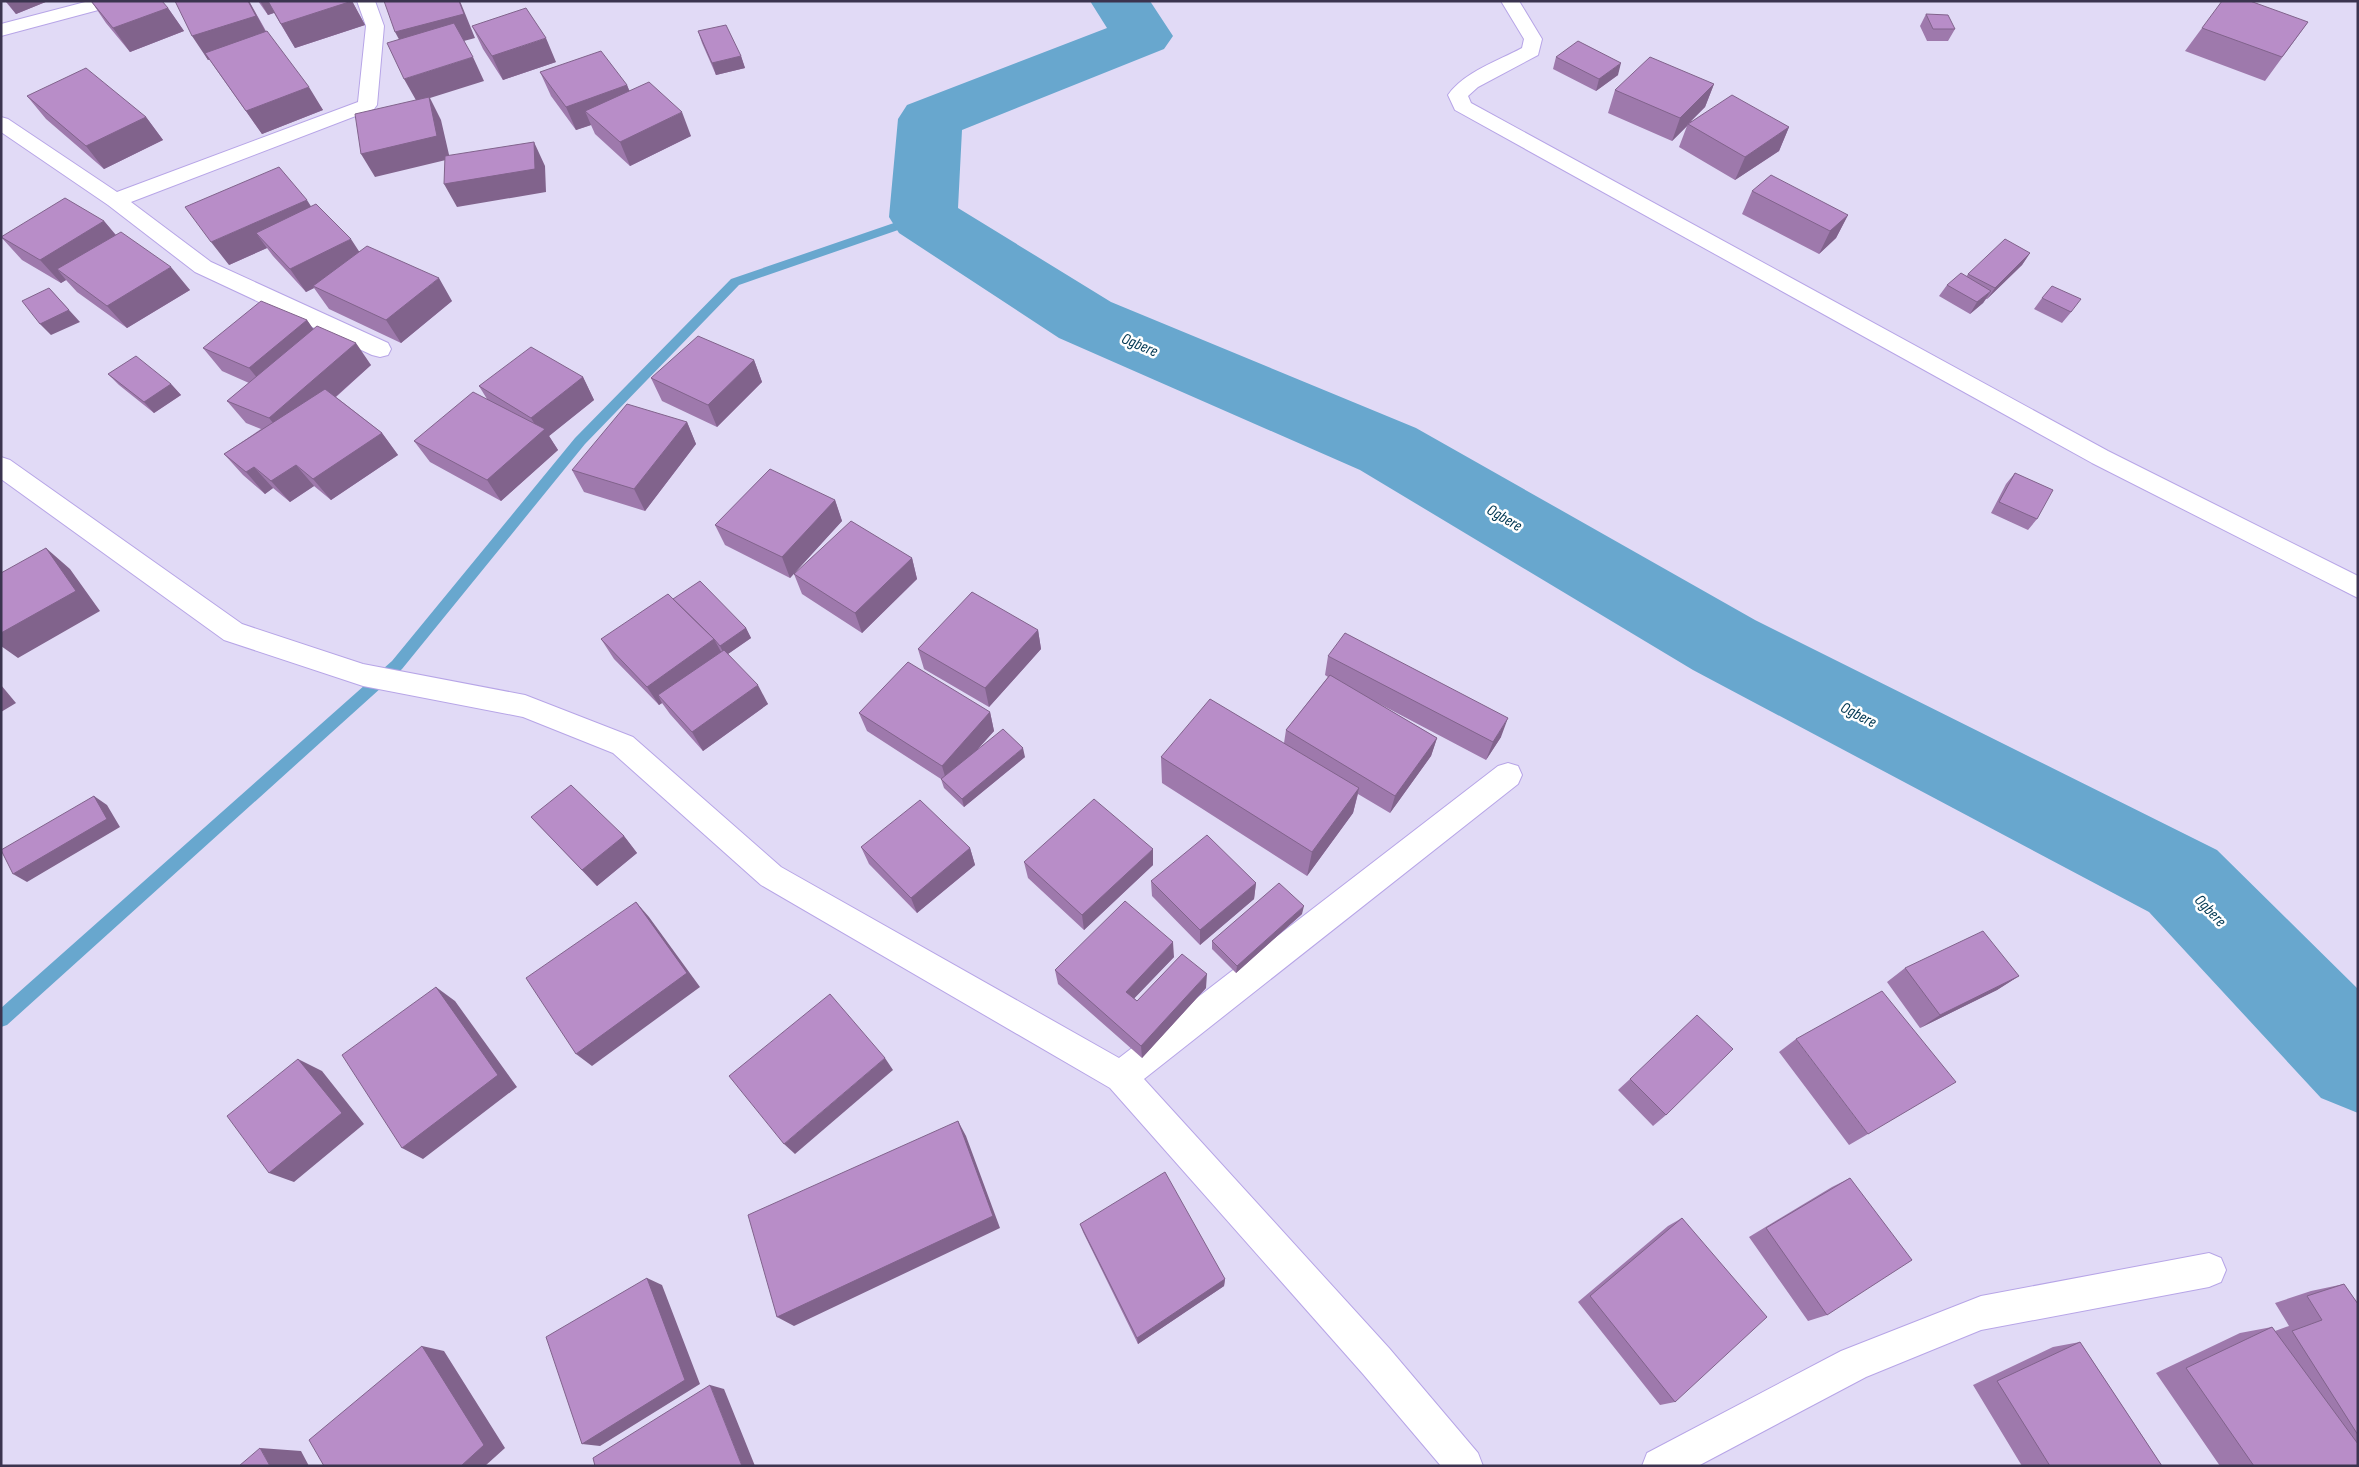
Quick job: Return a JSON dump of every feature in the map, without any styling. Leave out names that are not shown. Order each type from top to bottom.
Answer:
[{"type":"street","points":[[1,30],[111,1]]},
{"type":"street","points":[[1510,1],[1534,39],[1531,51],[1471,83],[1458,94],[1462,106],[2100,457],[2358,588]]},
{"type":"street","points":[[115,200],[367,105],[375,26],[373,3]]},
{"type":"street","points":[[1,123],[115,200],[202,267],[380,349]]},
{"type":"street","points":[[1,466],[233,632],[363,674],[524,706],[623,745],[771,876],[1121,1077],[1376,1361],[1465,1466]]},
{"type":"street","points":[[1121,1077],[1508,775]]},
{"type":"street","points":[[1660,1466],[1854,1364],[1981,1313],[2209,1270]]},
{"type":"building","points":[[91,1],[162,1],[168,8],[113,28]]},
{"type":"building","points":[[175,1],[248,1],[256,16],[192,36]]},
{"type":"building","points":[[268,1],[352,1],[281,24]]},
{"type":"building","points":[[384,1],[459,1],[464,14],[395,32]]},
{"type":"building","points":[[2222,1],[2250,1],[2308,22],[2282,57],[2202,28]]},
{"type":"building","points":[[526,8],[546,38],[492,56],[472,26]]},
{"type":"building","points":[[1926,14],[1948,15],[1955,29],[1933,29]]},
{"type":"building","points":[[454,23],[473,57],[404,79],[387,43]]},
{"type":"building","points":[[726,25],[741,56],[712,63],[698,31]]},
{"type":"building","points":[[267,31],[309,87],[246,111],[205,53]]},
{"type":"building","points":[[1578,41],[1621,63],[1599,79],[1556,57]]},
{"type":"building","points":[[601,51],[627,85],[566,107],[540,72]]},
{"type":"building","points":[[1650,57],[1714,84],[1680,118],[1615,90]]},
{"type":"building","points":[[86,68],[146,117],[86,146],[27,96]]},
{"type":"building","points":[[649,82],[682,112],[620,142],[585,111]]},
{"type":"building","points":[[1732,95],[1789,127],[1745,157],[1688,124]]},
{"type":"building","points":[[429,97],[437,136],[361,154],[355,114]]},
{"type":"building","points":[[534,142],[535,169],[444,184],[445,156]]},
{"type":"building","points":[[279,167],[307,200],[211,242],[185,207]]},
{"type":"building","points":[[1771,175],[1848,215],[1830,231],[1752,191]]},
{"type":"building","points":[[65,198],[104,221],[40,260],[1,237]]},
{"type":"building","points":[[316,204],[351,239],[290,269],[256,233]]},
{"type":"building","points":[[121,232],[171,267],[107,306],[57,269]]},
{"type":"building","points":[[2005,239],[2030,253],[1995,288],[1968,274]]},
{"type":"building","points":[[367,246],[439,278],[386,320],[313,286]]},
{"type":"building","points":[[1961,273],[1991,291],[1977,302],[1947,285]]},
{"type":"building","points":[[2052,286],[2081,299],[2071,312],[2042,298]]},
{"type":"building","points":[[49,288],[69,310],[40,324],[22,301]]},
{"type":"building","points":[[261,301],[307,320],[249,368],[203,348]]},
{"type":"building","points":[[317,326],[356,343],[269,418],[227,401]]},
{"type":"building","points":[[698,336],[754,360],[708,405],[651,378]]},
{"type":"building","points":[[531,347],[583,377],[531,418],[479,386]]},
{"type":"building","points":[[136,356],[171,384],[144,402],[108,374]]},
{"type":"building","points":[[325,389],[382,433],[313,479],[296,465],[271,481],[254,467],[246,472],[224,454]]},
{"type":"building","points":[[473,392],[545,429],[487,480],[414,441]]},
{"type":"building","points":[[627,404],[687,422],[634,489],[572,470]]},
{"type":"building","points":[[770,469],[835,500],[782,557],[715,525]]},
{"type":"building","points":[[2015,473],[2053,490],[2037,519],[1999,502]]},
{"type":"building","points":[[851,521],[912,558],[855,613],[794,574]]},
{"type":"building","points":[[46,548],[76,591],[1,633],[1,573]]},
{"type":"building","points":[[700,581],[746,628],[720,646],[673,599]]},
{"type":"building","points":[[972,592],[1038,630],[985,688],[918,649]]},
{"type":"building","points":[[668,594],[714,639],[647,687],[601,639]]},
{"type":"building","points":[[1345,633],[1508,718],[1493,742],[1328,656]]},
{"type":"building","points":[[724,650],[758,685],[692,732],[658,695]]},
{"type":"building","points":[[908,662],[990,712],[942,766],[859,713]]},
{"type":"building","points":[[1330,675],[1437,738],[1395,796],[1286,730]]},
{"type":"building","points":[[1210,699],[1359,788],[1312,852],[1161,757]]},
{"type":"building","points":[[1003,729],[1023,748],[962,799],[941,779]]},
{"type":"building","points":[[571,785],[624,836],[582,870],[531,817]]},
{"type":"building","points":[[94,796],[107,819],[13,874],[1,850]]},
{"type":"building","points":[[1094,799],[1153,849],[1082,915],[1024,862]]},
{"type":"building","points":[[920,800],[970,848],[911,898],[861,847]]},
{"type":"building","points":[[1207,835],[1256,883],[1200,930],[1151,881]]},
{"type":"building","points":[[1279,883],[1304,906],[1237,966],[1212,941]]},
{"type":"building","points":[[1125,901],[1173,942],[1126,992],[1137,1001],[1182,954],[1207,974],[1141,1046],[1055,970]]},
{"type":"building","points":[[636,902],[687,973],[576,1054],[526,978]]},
{"type":"building","points":[[1983,931],[2019,976],[1940,1015],[1905,968]]},
{"type":"building","points":[[436,987],[498,1075],[402,1148],[342,1055]]},
{"type":"building","points":[[1882,991],[1956,1082],[1868,1134],[1796,1039]]},
{"type":"building","points":[[830,994],[885,1058],[784,1144],[729,1076]]},
{"type":"building","points":[[1697,1015],[1733,1049],[1666,1115],[1630,1079]]},
{"type":"building","points":[[298,1059],[342,1113],[269,1173],[227,1116]]},
{"type":"building","points":[[958,1121],[993,1216],[777,1317],[748,1215]]},
{"type":"building","points":[[1165,1172],[1225,1279],[1137,1338],[1080,1224]]},
{"type":"building","points":[[1850,1178],[1912,1260],[1827,1315],[1766,1228]]},
{"type":"building","points":[[1682,1218],[1767,1317],[1675,1402],[1590,1296]]},
{"type":"building","points":[[647,1278],[685,1380],[582,1444],[546,1337]]},
{"type":"building","points":[[2344,1284],[2358,1304],[2358,1435],[2292,1331],[2322,1320],[2307,1296]]},
{"type":"building","points":[[2272,1327],[2358,1444],[2358,1466],[2254,1466],[2186,1368]]},
{"type":"building","points":[[2080,1342],[2162,1466],[2050,1466],[1997,1381]]},
{"type":"building","points":[[422,1346],[484,1445],[461,1466],[324,1466],[309,1440]]},
{"type":"building","points":[[710,1385],[742,1466],[595,1466],[593,1458]]},
{"type":"building","points":[[260,1448],[270,1466],[239,1466]]},
{"type":"waterway","name":"Ogbere","points":[[1120,1],[1142,36],[930,119],[923,217],[1085,320],[1388,449],[1724,645],[2183,881],[2358,1062]]},
{"type":"waterway","points":[[1,1019],[397,665],[580,441],[735,282],[923,217]]}]
